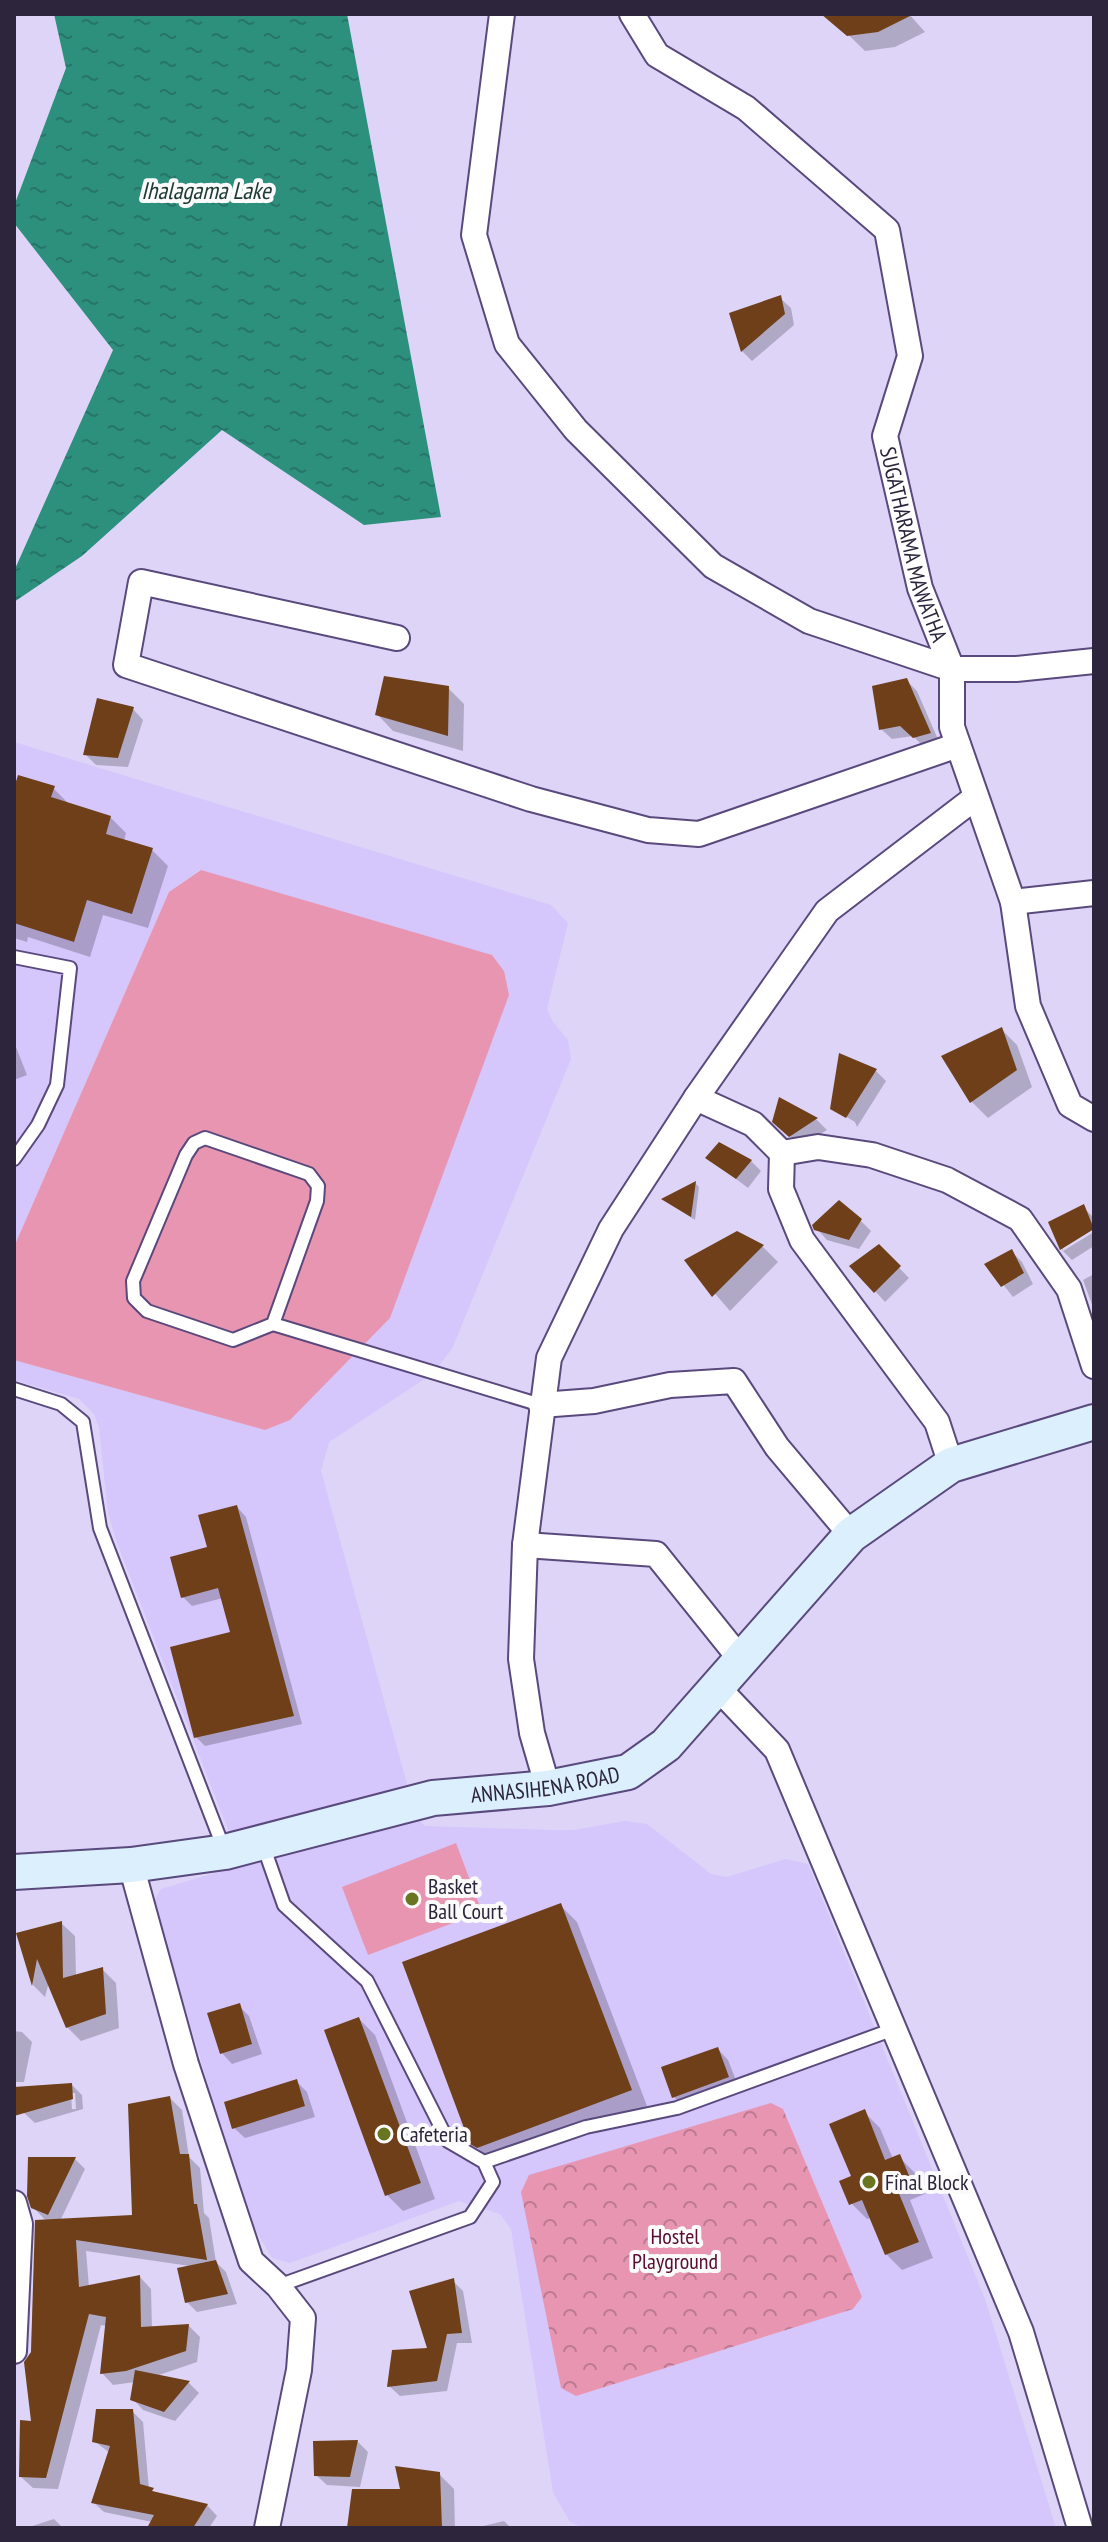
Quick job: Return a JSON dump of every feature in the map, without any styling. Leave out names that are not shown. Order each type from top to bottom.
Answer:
[{"type":"street","points":[[502,14],[474,235],[507,344],[576,430],[713,566],[809,621],[952,669],[1016,669],[1094,661]]},
{"type":"street","name":"SUGATHARAMA MAWATHA","points":[[632,14],[657,55],[746,108],[887,230],[910,356],[885,436],[920,588],[952,669],[952,727],[1013,902],[1028,1006],[1070,1105],[1094,1119]]},
{"type":"street","points":[[397,638],[141,582],[126,665],[531,799],[648,830],[699,834],[958,745]]},
{"type":"street","points":[[548,1788],[532,1733],[521,1659],[525,1545],[549,1358],[611,1229],[696,1098],[827,911],[976,797]]},
{"type":"street","points":[[1013,902],[1094,893]]},
{"type":"street","points":[[696,1098],[753,1124],[782,1153],[781,1189],[802,1240],[937,1422],[951,1465]]},
{"type":"street","points":[[782,1153],[818,1147],[872,1155],[947,1180],[1020,1219],[1069,1289],[1094,1366]]},
{"type":"street","points":[[541,1405],[594,1401],[670,1385],[734,1381],[777,1447],[851,1535]]},
{"type":"street","name":"ANNASIHENA ROAD","points":[[14,1872],[131,1865],[225,1852],[433,1798],[548,1788],[628,1772],[666,1745],[851,1535],[951,1465],[1094,1422]]},
{"type":"street","points":[[525,1545],[656,1554],[742,1661]]},
{"type":"street","points":[[718,1688],[777,1750],[1021,2332],[1080,2528]]},
{"type":"street","points":[[131,1865],[186,2064],[251,2261],[278,2286],[303,2318],[297,2384],[267,2528]]},
{"type":"street","points":[[14,2203],[20,2224],[14,2351]]},
{"type":"lane","points":[[14,957],[70,968],[57,1085],[38,1125],[14,1159]]},
{"type":"lane","points":[[273,1324],[317,1201],[318,1186],[309,1174],[205,1138],[194,1143],[186,1155],[133,1281],[134,1298],[147,1311],[233,1340],[273,1324],[541,1405]]},
{"type":"lane","points":[[14,1389],[61,1404],[83,1422],[100,1528],[225,1852]]},
{"type":"lane","points":[[262,1842],[284,1905],[367,1981],[448,2141],[484,2162],[493,2182],[470,2217],[278,2286]]},
{"type":"lane","points":[[484,2162],[586,2127],[677,2108],[894,2029]]},
{"type":"shaded area","points":[[14,742],[551,905],[568,923],[547,1009],[568,1040],[571,1059],[452,1349],[432,1374],[329,1442],[321,1471],[416,1817],[425,1826],[552,1830],[574,1830],[625,1821],[647,1824],[711,1874],[727,1877],[785,1859],[808,1864],[985,2299],[1056,2528],[584,2528],[570,2522],[553,2492],[511,2229],[500,2214],[459,2201],[290,2263],[272,2258],[242,2200],[154,1901],[161,1889],[235,1867],[239,1858],[116,1540],[108,1513],[99,1428],[94,1414],[79,1399],[14,1380],[14,1360],[265,1430],[504,971],[492,955],[200,870],[169,892],[14,1247]],"holes":[[[862,2297],[853,2309],[576,2396]]]},
{"type":"green space","points":[[201,870],[492,955],[504,971],[509,995],[390,1318],[290,1420],[265,1430],[14,1360],[14,1247],[169,892]]},
{"type":"green space","name":"Basket Ball Court","points":[[456,1843],[482,1912],[368,1955],[342,1887]]},
{"type":"green space","name":"Hostel Playground","points":[[771,2103],[783,2109],[862,2297],[853,2309],[576,2396],[561,2388],[521,2192],[529,2175]]},
{"type":"water","name":"Ihalagama Lake","points":[[54,14],[347,14],[441,517],[364,525],[222,430],[82,556],[14,602],[14,571],[113,350],[14,223],[14,206],[66,68]]},
{"type":"building","points":[[821,14],[914,14],[878,32],[847,36]]},
{"type":"building","points":[[781,295],[785,314],[741,352],[729,313]]},
{"type":"building","points":[[384,676],[449,686],[448,736],[375,715]]},
{"type":"building","points":[[907,678],[931,733],[913,738],[900,726],[879,730],[872,686]]},
{"type":"building","points":[[97,698],[134,707],[118,758],[83,755]]},
{"type":"building","points":[[18,775],[55,786],[51,797],[111,816],[106,834],[153,848],[132,914],[87,900],[74,942],[14,923],[14,788]]},
{"type":"building","points":[[1002,1027],[1017,1070],[970,1103],[941,1056]]},
{"type":"building","points":[[839,1053],[877,1069],[846,1118],[830,1109]]},
{"type":"building","points":[[779,1097],[818,1118],[789,1137],[772,1122]]},
{"type":"building","points":[[719,1142],[752,1160],[736,1179],[705,1158]]},
{"type":"building","points":[[696,1181],[691,1217],[661,1199]]},
{"type":"building","points":[[839,1200],[862,1219],[849,1240],[814,1230],[812,1225]]},
{"type":"building","points":[[1084,1204],[1094,1229],[1060,1250],[1048,1222]]},
{"type":"building","points":[[737,1231],[764,1245],[712,1297],[684,1260]]},
{"type":"building","points":[[879,1244],[901,1266],[874,1293],[849,1266]]},
{"type":"building","points":[[1012,1249],[1024,1273],[1001,1287],[984,1264]]},
{"type":"building","points":[[237,1505],[294,1716],[194,1738],[170,1647],[230,1632],[218,1588],[181,1598],[170,1557],[207,1547],[198,1515]]},
{"type":"building","points":[[561,1903],[632,2090],[477,2148],[470,2144],[402,1962]]},
{"type":"building","points":[[62,1921],[63,1978],[103,1967],[106,2014],[66,2028],[37,1959],[32,1986],[16,1933]]},
{"type":"building","points":[[240,2003],[252,2044],[220,2054],[207,2013]]},
{"type":"building","points":[[359,2017],[421,2183],[385,2196],[324,2030]]},
{"type":"building","points":[[718,2047],[729,2077],[672,2098],[661,2067]]},
{"type":"building","points":[[297,2079],[305,2106],[232,2129],[224,2102]]},
{"type":"building","points":[[72,2083],[73,2099],[14,2116],[14,2087]]},
{"type":"building","points":[[170,2096],[180,2154],[189,2154],[194,2204],[197,2204],[207,2260],[76,2240],[79,2287],[140,2275],[141,2327],[189,2324],[186,2351],[126,2371],[100,2374],[106,2317],[89,2314],[46,2478],[19,2477],[20,2420],[31,2421],[24,2362],[31,2352],[35,2220],[132,2215],[128,2104]]},
{"type":"building","name":"Final Block","points":[[865,2109],[885,2160],[900,2154],[910,2178],[895,2184],[919,2242],[885,2255],[862,2200],[849,2205],[839,2181],[851,2176],[829,2124]]},
{"type":"building","points":[[28,2157],[76,2157],[48,2215],[31,2208],[27,2196]]},
{"type":"building","points":[[216,2260],[228,2294],[185,2303],[177,2268]]},
{"type":"building","points":[[454,2278],[462,2333],[447,2334],[437,2381],[387,2387],[392,2350],[427,2348],[409,2291]]},
{"type":"building","points":[[135,2370],[190,2381],[164,2412],[130,2400]]},
{"type":"building","points":[[96,2409],[133,2409],[140,2484],[154,2488],[152,2491],[208,2504],[193,2528],[147,2528],[154,2515],[91,2503],[110,2446],[92,2442]]},
{"type":"building","points":[[358,2440],[350,2477],[314,2476],[313,2441]]},
{"type":"building","points":[[395,2466],[440,2472],[442,2528],[347,2528],[352,2489],[400,2489]]},
{"type":"place","name":"Basket Ball Court","points":[[412,1899]]},
{"type":"place","name":"Cafeteria","points":[[384,2134]]},
{"type":"place","name":"Final Block","points":[[869,2182]]}]
